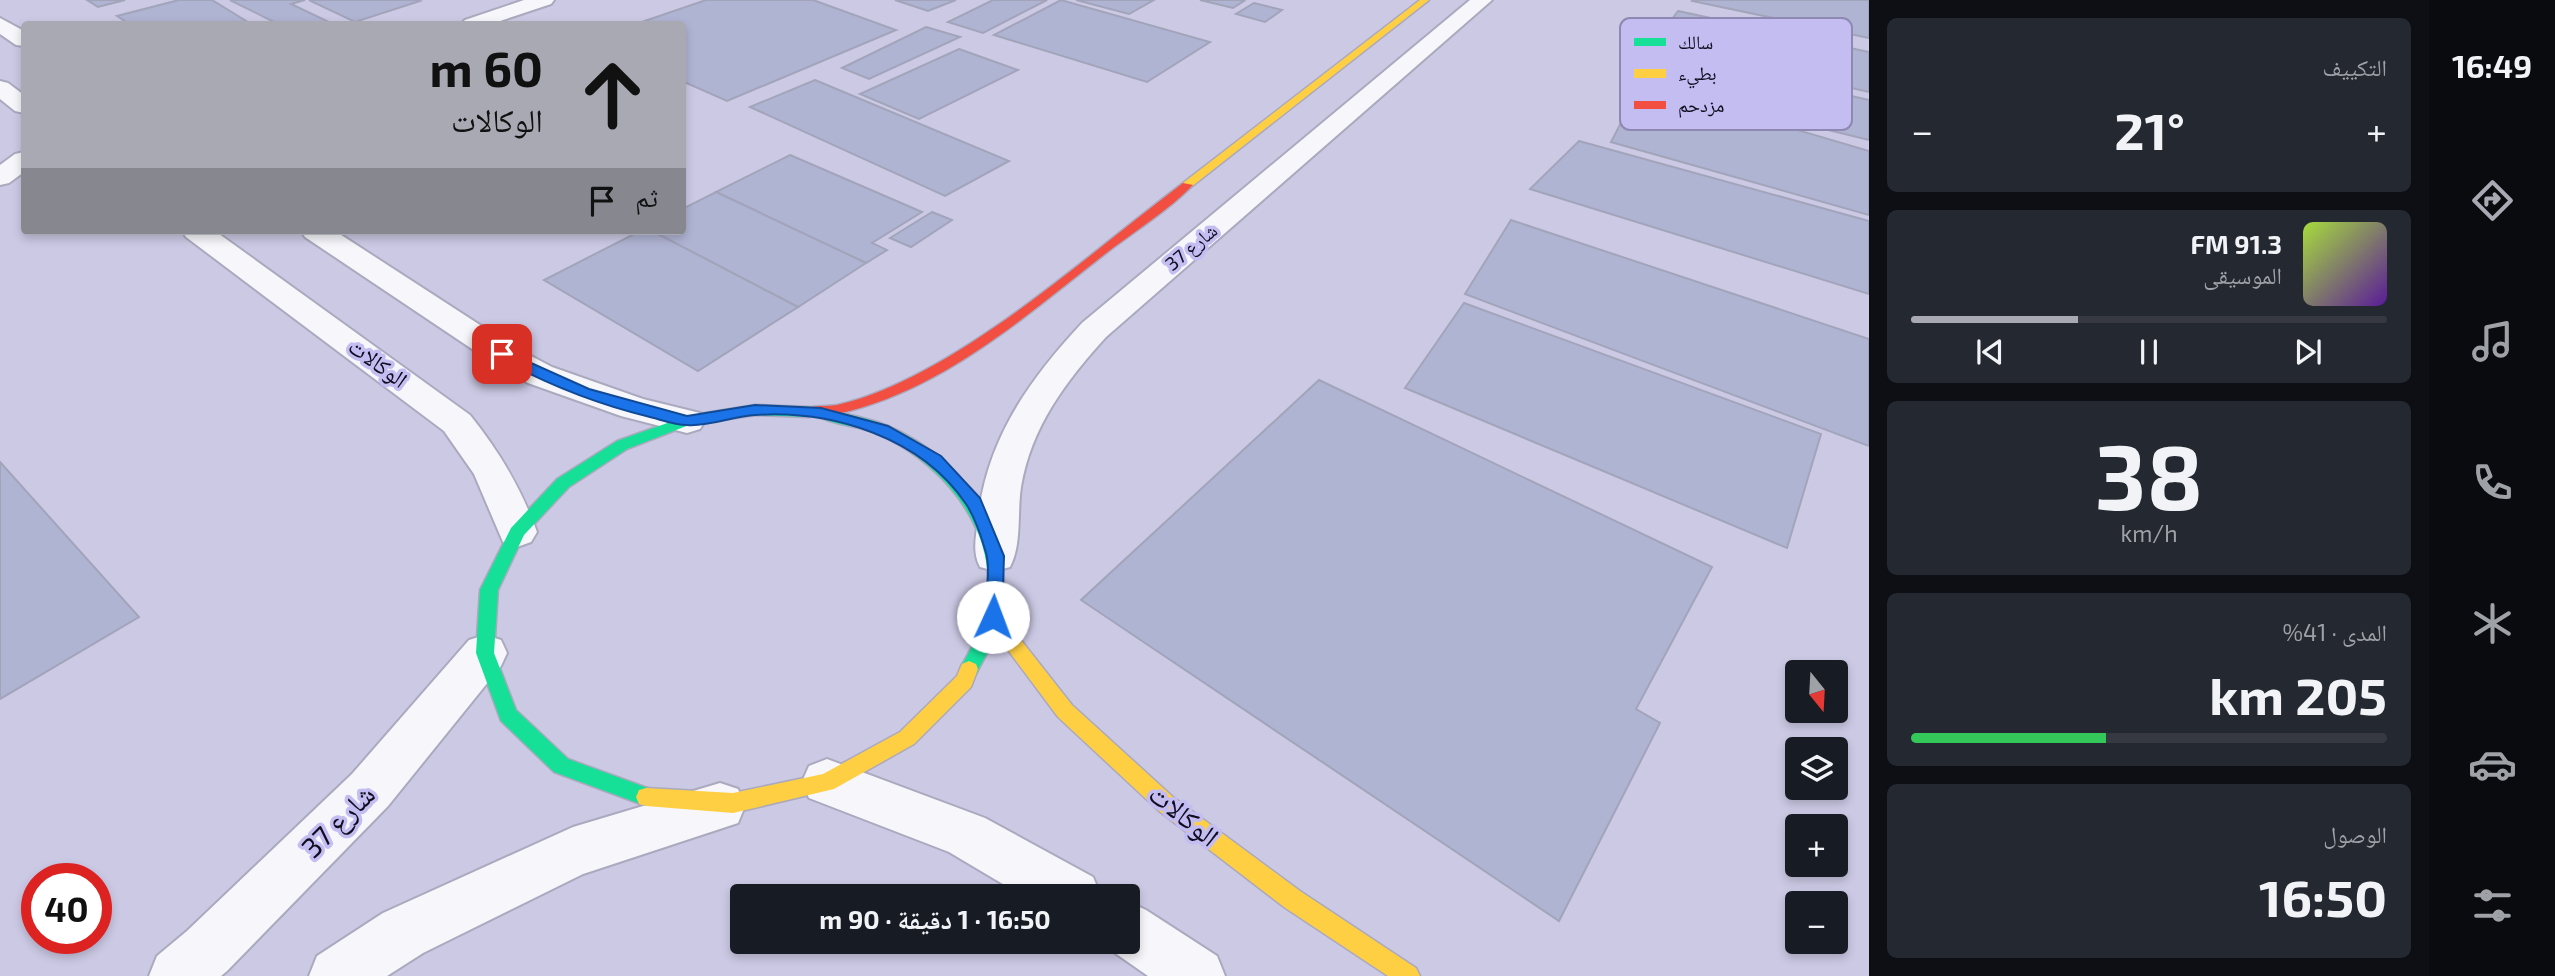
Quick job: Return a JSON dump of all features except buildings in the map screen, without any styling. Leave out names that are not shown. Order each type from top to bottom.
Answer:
[{"type":"street","points":[[481,21],[544,0]]},
{"type":"street","points":[[821,413],[872,399],[916,381],[956,360],[989,338],[1425,0]]},
{"type":"street","name":"شارع 37","points":[[995,556],[1002,484],[1022,423],[1054,372],[1094,330],[1482,0]]},
{"type":"street","points":[[0,24],[21,38]]},
{"type":"street","points":[[0,88],[21,104]]},
{"type":"street","points":[[0,177],[21,162]]},
{"type":"street","points":[[0,191],[21,188]]},
{"type":"street","name":"الوكالات","points":[[201,235],[457,423],[483,454],[503,490],[517,532]]},
{"type":"street","points":[[321,235],[502,354],[540,374],[634,408],[687,421]]},
{"type":"street","points":[[337,976],[403,933],[573,852],[733,803],[827,782],[906,738],[964,681],[993,617],[995,556],[974,502],[936,460],[883,430],[821,413],[755,410],[687,421],[622,445],[564,483],[517,532],[489,590],[485,653],[508,715],[561,766],[640,797],[733,803]]},
{"type":"street","name":"الوكالات","points":[[993,617],[1065,711],[1166,803],[1292,899],[1408,976]]},
{"type":"street","name":"شارع 37","points":[[177,976],[207,951],[370,790],[485,653]]},
{"type":"street","points":[[827,782],[967,835],[1053,884]]},
{"type":"street","points":[[1140,938],[1197,976]]},
{"type":"traffic: fast","points":[[646,797],[561,766],[508,715],[485,653],[489,590],[517,532],[563,483],[622,445],[687,421],[755,410],[809,412]]},
{"type":"traffic: fast","points":[[821,413],[876,427],[910,443],[934,460],[955,480],[972,503],[985,528],[993,556],[996,585],[991,623],[969,669]]},
{"type":"traffic: slow","points":[[1187,185],[1425,0]]},
{"type":"traffic: slow","points":[[993,617],[1065,711],[1166,804],[1292,899],[1408,976]]},
{"type":"traffic: slow","points":[[646,797],[733,803],[827,782],[907,738],[964,681],[969,669]]},
{"type":"traffic: jam","points":[[809,412],[830,411],[878,398],[971,350],[1187,185]]},
{"type":"route","points":[[502,354],[584,393],[687,421],[755,410],[821,413],[883,430],[936,460],[974,502],[995,556],[993,617]]}]
